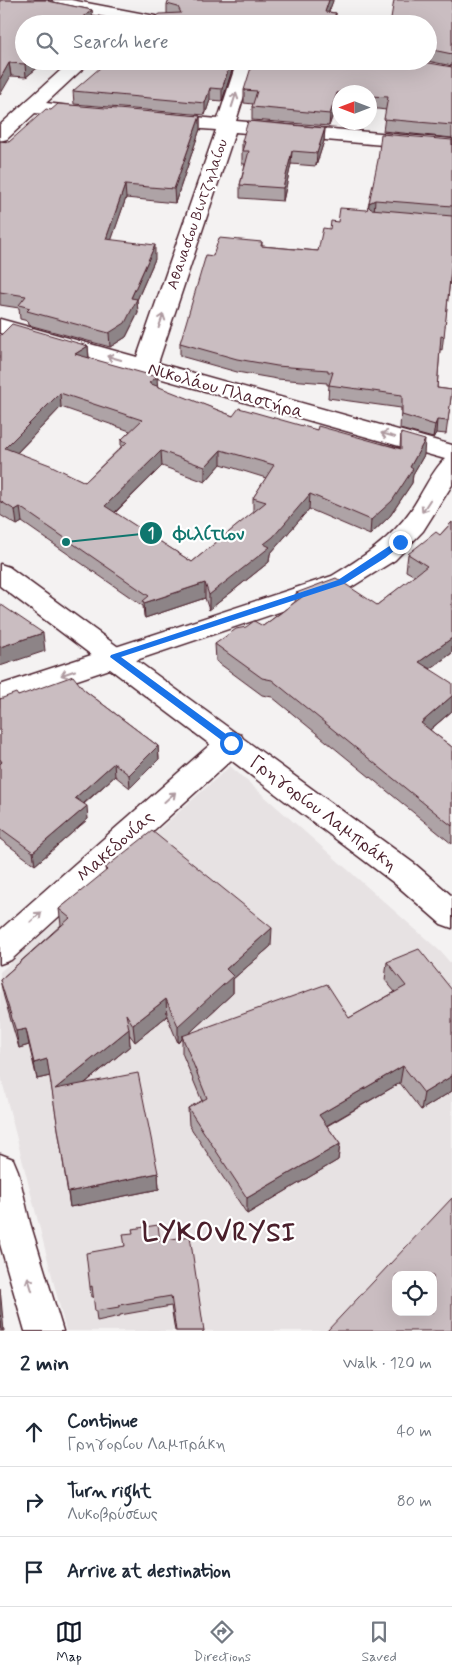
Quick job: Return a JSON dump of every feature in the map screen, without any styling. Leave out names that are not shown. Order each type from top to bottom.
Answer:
[{"type":"street","points":[[44,0],[107,15]]},
{"type":"street","points":[[132,15],[144,0]]},
{"type":"street","points":[[0,135],[72,70]]},
{"type":"street","name":"Αθανασίου Βιντζηλαίου","points":[[145,367],[227,126],[243,70]]},
{"type":"street","points":[[31,107],[110,115]]},
{"type":"street","points":[[149,119],[452,145]]},
{"type":"street","name":"Νικολάου Πλαστήρα","points":[[2,328],[452,453]]},
{"type":"street","points":[[0,696],[341,582],[400,542],[424,510],[452,465]]},
{"type":"street","name":"Γρηγορίου Λαμπράκη","points":[[0,573],[405,874],[452,915]]},
{"type":"street","name":"Μακεδονίας","points":[[0,950],[231,743]]},
{"type":"street","points":[[0,1171],[12,1223],[44,1331]]},
{"type":"shaded area","points":[[230,766],[441,952],[452,965],[452,1331],[66,1331],[0,1073],[0,972]]},
{"type":"building","points":[[0,0],[49,0],[92,10],[86,15],[15,15],[15,63],[9,63],[0,79]]},
{"type":"building","points":[[170,0],[329,0],[325,12],[336,13],[335,15],[158,15],[181,13],[178,7],[167,4]]},
{"type":"building","points":[[394,0],[452,0],[452,54],[437,51],[437,15],[392,15]]},
{"type":"building","points":[[437,64],[452,67],[452,125],[384,119],[388,97],[377,96],[377,85],[332,85],[332,108],[330,114],[252,107],[257,91],[244,90],[250,70],[437,70]]},
{"type":"building","points":[[98,70],[228,70],[222,89],[210,88],[205,103],[73,91]]},
{"type":"building","points":[[58,104],[200,116],[174,189],[125,185],[106,239],[155,245],[131,298],[137,299],[125,323],[109,333],[27,311],[30,308],[19,305],[26,296],[0,292],[0,141],[9,142],[46,109],[51,110]]},
{"type":"building","points":[[248,121],[325,128],[317,153],[292,151],[283,188],[240,185],[249,151],[242,151],[245,142],[242,141]]},
{"type":"building","points":[[381,134],[452,140],[452,206],[375,200],[369,203]]},
{"type":"building","points":[[368,206],[371,209],[452,216],[452,259],[444,337],[441,336],[437,388],[452,390],[448,421],[437,420],[435,425],[402,415],[402,395],[329,385],[333,372],[328,372],[328,370],[277,366],[237,359],[180,343],[206,255],[213,256],[219,238],[262,242],[261,246],[318,251],[323,228],[330,229],[331,221],[338,222],[340,208],[367,210]]},
{"type":"building","points":[[12,324],[88,346],[75,354],[157,377],[149,383],[233,416],[239,408],[317,430],[318,426],[401,449],[401,433],[425,440],[410,467],[413,469],[392,501],[371,520],[310,494],[273,537],[264,544],[270,547],[209,595],[205,583],[144,603],[143,601],[149,596],[20,507],[15,510],[0,501],[0,336]],"holes":[[[60,393],[142,420],[121,440],[127,442],[85,482],[50,465],[5,448]],[[221,450],[274,465],[253,498],[266,502],[192,562],[105,506],[161,451],[205,467]]]},
{"type":"building","points":[[452,522],[452,638],[419,662],[452,683],[452,696],[421,723],[452,747],[452,826],[272,680],[262,678],[215,644],[236,629],[246,627],[254,621],[263,626],[302,597],[296,593],[336,578],[377,605],[427,566],[408,554],[436,532],[440,535]]},
{"type":"building","points":[[0,604],[43,633],[0,647]]},
{"type":"building","points":[[73,676],[84,690],[158,746],[129,775],[114,763],[75,798],[87,806],[33,852],[0,828],[0,764],[2,762],[0,759],[0,699],[16,693],[18,696]]},
{"type":"building","points":[[152,831],[272,928],[226,969],[233,976],[178,1026],[166,999],[133,1025],[126,1014],[129,1029],[55,1089],[138,1073],[158,1173],[68,1192],[47,1059],[34,1063],[26,1029],[16,1031],[0,980],[70,918],[59,909],[107,870],[105,868]]},
{"type":"building","points":[[419,949],[452,990],[452,1076],[424,1093],[403,1066],[319,1115],[340,1144],[247,1198],[188,1108],[207,1098],[182,1036],[327,984],[349,1018],[406,986],[387,962]]},
{"type":"building","points":[[452,1198],[452,1331],[327,1331]]},
{"type":"building","points":[[158,1225],[160,1241],[190,1236],[204,1331],[176,1331],[171,1296],[95,1311],[86,1253],[125,1246],[123,1234],[133,1233],[132,1229]]},
{"type":"building","points":[[0,1315],[2,1331],[0,1331]]},
{"type":"place","name":"Φιλίτιον","points":[[66,542]]},
{"type":"district","name":"LYKOVRYSI","points":[[219,1232]]},
{"type":"route","points":[[231,743],[114,657],[341,582],[400,542]]}]
